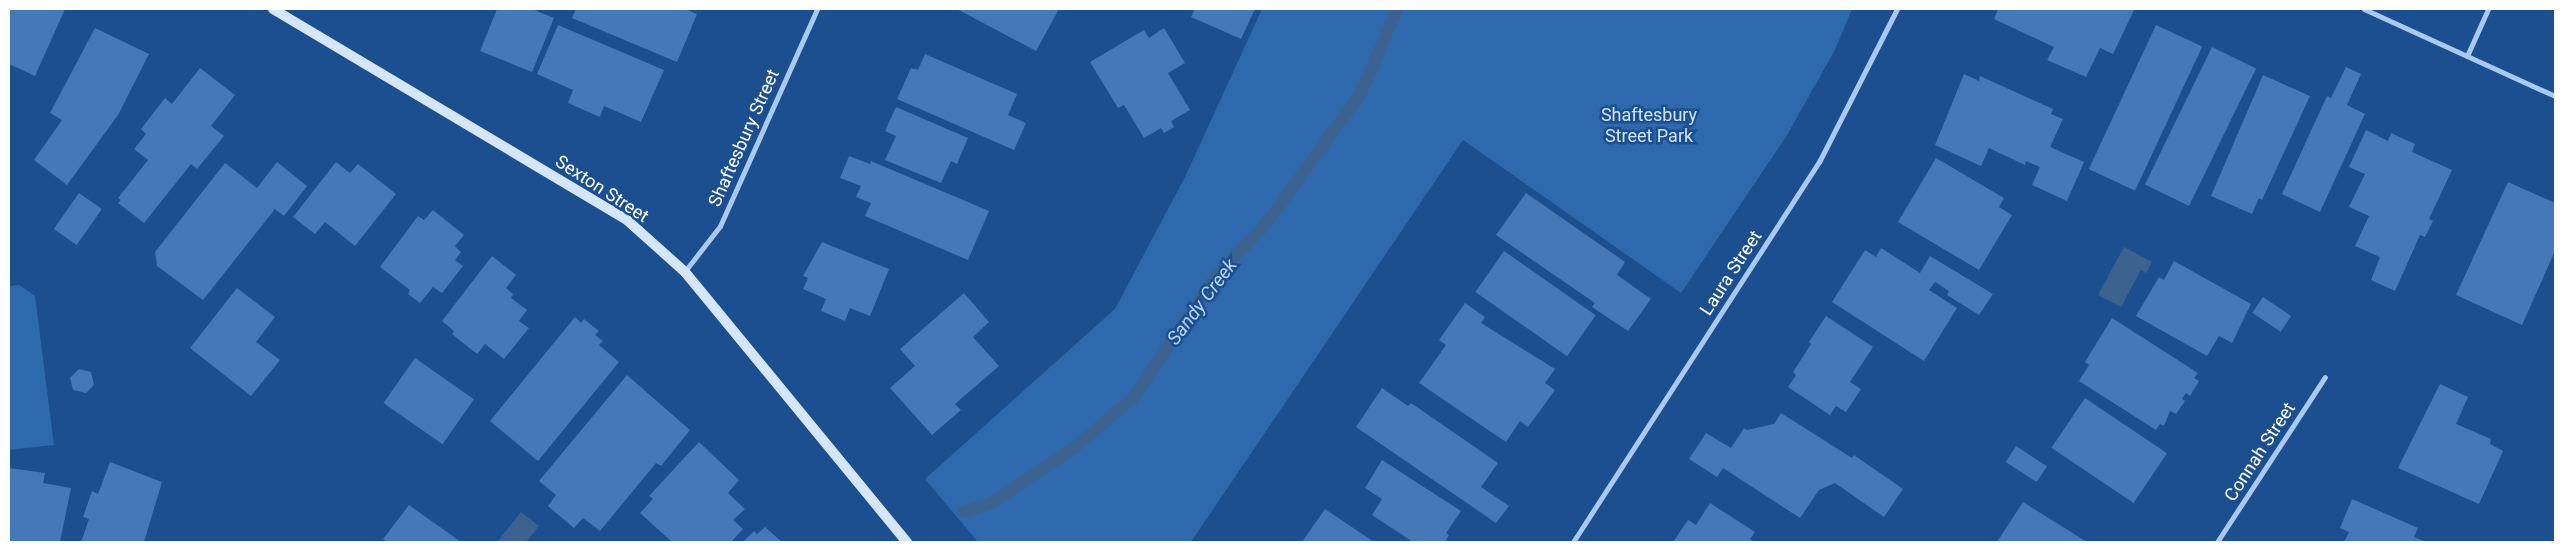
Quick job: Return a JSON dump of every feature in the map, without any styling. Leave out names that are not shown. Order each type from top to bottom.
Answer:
[{"type":"main road","name":"Sexton Street","points":[[273,9],[628,221],[685,272],[907,542]]},
{"type":"street","name":"Shaftesbury Street","points":[[685,272],[720,226],[817,9]]},
{"type":"street","name":"Laura Street","points":[[1573,542],[1819,162],[1897,9]]},
{"type":"street","points":[[2364,9],[2555,96]]},
{"type":"street","points":[[2467,56],[2488,9]]},
{"type":"street","name":"Connah Street","points":[[2217,542],[2325,377]]},
{"type":"green space","name":"Shaftesbury Street Park","points":[[1262,9],[1852,9],[1835,50],[1787,135],[1681,293],[1463,140],[1191,542],[978,542],[925,479],[1115,309],[1185,177]]},
{"type":"green space","points":[[19,285],[35,296],[54,445],[9,450],[9,286]]},
{"type":"shaded area","points":[[2124,247],[2152,262],[2146,273],[2141,270],[2121,307],[2098,295]]},
{"type":"shaded area","points":[[521,512],[539,526],[526,542],[497,542]]},
{"type":"building","points":[[9,9],[65,9],[35,76],[9,64]]},
{"type":"building","points":[[497,9],[532,9],[554,18],[532,72],[480,51]]},
{"type":"building","points":[[576,9],[685,9],[697,14],[677,62],[572,18]]},
{"type":"building","points":[[957,9],[1059,9],[1036,51]]},
{"type":"building","points":[[1195,9],[1255,9],[1241,39],[1191,17]]},
{"type":"building","points":[[1998,9],[2134,10],[2113,54],[2100,48],[2086,77],[2047,60],[2054,47],[1994,19]]},
{"type":"building","points":[[558,25],[664,70],[641,122],[604,106],[600,117],[568,103],[573,90],[537,74]]},
{"type":"building","points":[[2156,25],[2202,47],[2135,191],[2089,169]]},
{"type":"building","points":[[95,28],[149,54],[118,115],[67,185],[34,160],[62,120],[50,113]]},
{"type":"building","points":[[1164,28],[1185,63],[1168,73],[1190,110],[1171,121],[1174,127],[1164,133],[1161,128],[1144,138],[1124,105],[1118,108],[1090,62],[1144,30],[1149,38]]},
{"type":"building","points":[[2212,47],[2256,68],[2189,206],[2145,185]]},
{"type":"building","points":[[925,54],[1017,94],[1008,115],[1026,123],[1014,150],[897,99],[911,68],[918,70]]},
{"type":"building","points":[[2346,67],[2361,74],[2347,105],[2365,114],[2320,212],[2282,194],[2327,96],[2331,98]]},
{"type":"building","points":[[200,68],[235,95],[211,126],[224,136],[197,169],[191,164],[144,223],[118,203],[121,200],[118,198],[148,160],[134,149],[146,134],[141,129],[165,98],[172,104]]},
{"type":"building","points":[[1964,74],[1979,81],[1980,76],[2053,109],[2051,114],[2063,119],[2050,147],[2084,162],[2067,201],[2032,185],[2040,167],[2026,161],[2025,165],[1989,148],[1981,166],[1935,145]]},
{"type":"building","points":[[2263,75],[2310,96],[2262,200],[2259,198],[2252,214],[2211,196]]},
{"type":"building","points":[[896,107],[968,138],[957,164],[951,161],[941,183],[885,160],[896,136],[885,131]]},
{"type":"building","points":[[2366,130],[2388,141],[2391,133],[2415,144],[2412,152],[2452,170],[2429,219],[2433,221],[2425,237],[2420,235],[2395,291],[2371,280],[2380,257],[2355,246],[2369,216],[2349,207],[2365,174],[2349,167]]},
{"type":"building","points":[[849,156],[870,164],[871,161],[989,211],[968,260],[865,216],[871,203],[856,197],[861,186],[840,178]]},
{"type":"building","points":[[1936,158],[2004,198],[1999,207],[2012,215],[1979,270],[1898,222]]},
{"type":"building","points":[[277,162],[307,186],[284,216],[275,209],[203,300],[157,266],[155,252],[225,163],[257,188]]},
{"type":"building","points":[[336,162],[350,173],[358,164],[396,194],[355,246],[325,222],[315,234],[293,217]]},
{"type":"building","points":[[2508,182],[2555,203],[2555,251],[2522,325],[2456,295]]},
{"type":"building","points":[[79,193],[102,209],[77,245],[54,229]]},
{"type":"building","points":[[1526,193],[1625,262],[1617,275],[1651,299],[1628,331],[1592,307],[1595,303],[1496,235]]},
{"type":"building","points":[[433,210],[464,235],[455,246],[461,252],[455,260],[463,266],[442,293],[433,287],[420,303],[408,294],[410,290],[380,267],[418,216],[424,220]]},
{"type":"building","points":[[822,242],[889,269],[870,316],[850,308],[845,321],[821,311],[826,299],[803,289],[808,278],[803,276]]},
{"type":"building","points":[[1881,248],[1920,273],[1930,256],[1993,294],[1979,315],[1947,295],[1949,291],[1935,282],[1929,290],[1957,308],[1924,361],[1832,302],[1865,250],[1876,257]]},
{"type":"building","points":[[1504,251],[1596,315],[1567,356],[1475,292]]},
{"type":"building","points":[[492,256],[516,275],[506,288],[513,294],[511,298],[527,310],[519,321],[529,328],[504,359],[485,344],[477,354],[452,334],[454,331],[442,321]]},
{"type":"building","points":[[2174,261],[2251,304],[2232,343],[2219,336],[2207,356],[2136,316],[2159,277],[2164,280]]},
{"type":"building","points":[[237,288],[275,317],[256,342],[280,360],[251,396],[190,348]]},
{"type":"building","points":[[964,293],[989,322],[973,337],[999,366],[955,404],[961,410],[932,435],[890,388],[915,366],[900,349]]},
{"type":"building","points":[[2263,297],[2291,316],[2281,332],[2252,313]]},
{"type":"building","points":[[1465,303],[1485,317],[1481,323],[1555,369],[1545,383],[1555,390],[1528,427],[1520,421],[1506,442],[1419,383],[1446,345],[1439,340]]},
{"type":"building","points":[[1826,316],[1873,347],[1850,382],[1861,389],[1846,412],[1836,406],[1830,415],[1788,387],[1796,375],[1793,372],[1811,344],[1809,342]]},
{"type":"building","points":[[575,317],[581,323],[584,319],[599,331],[595,335],[603,341],[599,345],[619,362],[538,461],[490,421]]},
{"type":"building","points":[[2112,318],[2198,373],[2194,378],[2199,381],[2190,396],[2186,393],[2182,399],[2185,401],[2176,414],[2170,411],[2164,426],[2160,424],[2156,430],[2079,381],[2089,365],[2085,362]]},
{"type":"building","points":[[415,358],[474,399],[442,444],[383,403]]},
{"type":"building","points":[[79,369],[91,372],[94,385],[86,393],[73,390],[70,378]]},
{"type":"building","points":[[627,375],[690,430],[661,466],[656,463],[600,531],[583,518],[574,528],[548,506],[556,495],[539,481]]},
{"type":"building","points":[[2440,384],[2468,397],[2456,424],[2491,439],[2490,444],[2503,451],[2479,504],[2398,468]]},
{"type":"building","points":[[1382,388],[1408,406],[1411,403],[1498,463],[1481,487],[1509,506],[1496,523],[1356,427]]},
{"type":"building","points":[[2085,398],[2167,453],[2134,503],[2051,448]]},
{"type":"building","points":[[1781,413],[1852,458],[1854,455],[1903,489],[1884,517],[1835,483],[1819,490],[1800,518],[1723,468],[1717,477],[1689,459],[1706,433],[1731,448],[1744,428],[1747,430],[1774,424]]},
{"type":"building","points":[[699,442],[739,480],[728,493],[745,509],[733,520],[743,529],[731,542],[672,542],[640,513],[653,499],[649,496]]},
{"type":"building","points":[[2016,446],[2047,466],[2037,482],[2006,462]]},
{"type":"building","points":[[1382,460],[1461,511],[1446,533],[1449,535],[1445,542],[1413,542],[1372,515],[1382,499],[1365,488]]},
{"type":"building","points":[[110,462],[162,482],[144,542],[81,542],[89,519],[83,517],[92,491],[98,494]]},
{"type":"building","points":[[9,468],[45,473],[43,483],[71,488],[60,542],[9,542]]},
{"type":"building","points":[[2352,499],[2418,528],[2414,537],[2426,542],[2344,542],[2349,532],[2340,528]]},
{"type":"building","points":[[2023,502],[2087,542],[1997,542]]},
{"type":"building","points":[[1710,503],[1755,532],[1750,539],[1755,542],[1673,542],[1688,520],[1696,525]]},
{"type":"building","points":[[409,505],[461,542],[387,542],[383,539]]},
{"type":"building","points":[[1325,509],[1374,542],[1302,542]]},
{"type":"building","points":[[765,527],[782,542],[743,542],[754,531],[757,534]]},
{"type":"waterway","name":"Sandy Creek","points":[[963,512],[993,502],[1075,447],[1134,397],[1215,277],[1266,224],[1361,93],[1397,9]]}]
